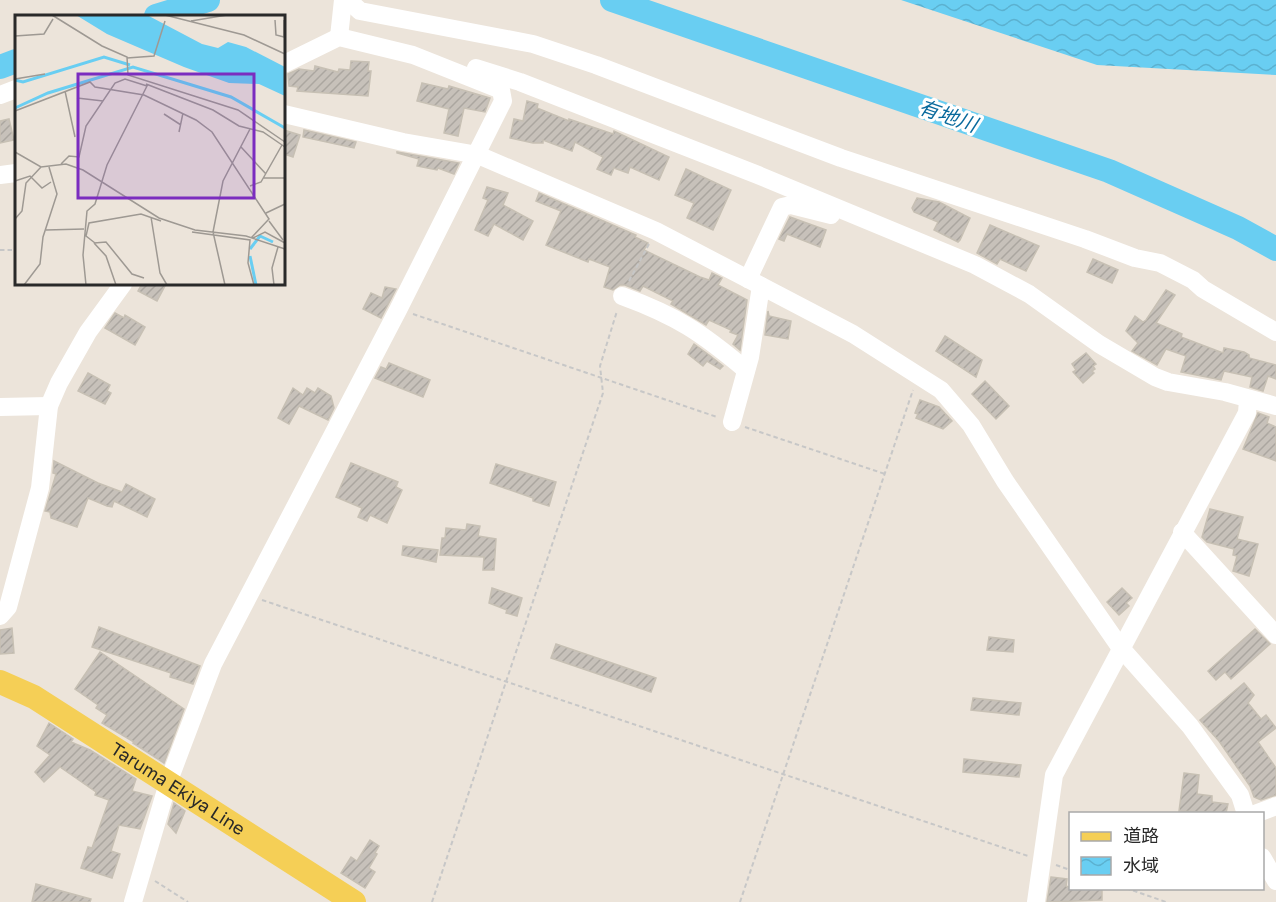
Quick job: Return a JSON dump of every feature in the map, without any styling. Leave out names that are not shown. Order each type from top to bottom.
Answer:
[{"type":"main road","name":"Taruma Ekiya Line","points":[[0,682],[34,697],[354,902]]},
{"type":"street","points":[[339,37],[343,0]]},
{"type":"street","points":[[348,0],[360,11],[533,44],[841,158],[1085,239],[1135,258],[1160,263],[1193,280],[1203,289],[1276,332]]},
{"type":"street","points":[[133,902],[168,783],[213,664],[478,155],[503,101],[501,90],[413,56],[339,37],[285,64]]},
{"type":"street","points":[[285,50],[303,46],[315,49]]},
{"type":"street","points":[[413,56],[432,55],[520,81],[975,265],[1029,294],[1099,344],[1155,377],[1168,382],[1225,392],[1276,406]]},
{"type":"street","points":[[0,95],[15,89]]},
{"type":"street","points":[[285,114],[403,142],[478,155],[656,231],[853,334],[941,390],[971,425],[1005,481],[1120,647],[1190,726],[1240,795],[1246,812]]},
{"type":"street","points":[[0,174],[15,173]]},
{"type":"street","points":[[732,422],[746,370],[754,282],[782,207],[791,205],[850,220],[857,216]]},
{"type":"street","points":[[0,616],[8,607],[40,488],[50,406],[59,383],[88,333],[122,285]]},
{"type":"street","points":[[622,296],[661,310],[702,333],[746,370]]},
{"type":"street","points":[[1036,902],[1054,775],[1120,647],[1247,413],[1248,399]]},
{"type":"street","points":[[0,407],[50,406]]},
{"type":"street","points":[[1182,532],[1276,635]]},
{"type":"street","points":[[1258,812],[1276,806]]},
{"type":"street","points":[[1264,860],[1276,881]]},
{"type":"path","points":[[432,902],[603,393],[600,366],[622,296],[656,231]]},
{"type":"path","points":[[0,250],[15,249]]},
{"type":"path","points":[[398,309],[885,474]]},
{"type":"path","points":[[740,902],[918,375]]},
{"type":"path","points":[[250,596],[1069,869]]},
{"type":"path","points":[[142,873],[188,902]]},
{"type":"path","points":[[1132,890],[1166,902]]},
{"type":"water","points":[[901,0],[1276,0],[1276,75],[1097,65]]},
{"type":"building","points":[[351,61],[369,62],[368,71],[371,71],[368,96],[297,91],[298,87],[289,86],[288,74],[299,69],[314,71],[315,66],[338,72],[339,69],[350,70]]},
{"type":"building","points":[[422,83],[448,89],[449,86],[490,98],[485,112],[464,108],[458,136],[444,133],[449,109],[417,101]]},
{"type":"building","points":[[527,101],[538,104],[537,108],[569,121],[569,119],[613,134],[614,131],[669,157],[659,180],[630,167],[628,173],[614,168],[611,175],[597,169],[603,157],[575,142],[572,151],[543,140],[543,143],[533,143],[510,138],[514,119],[523,121]]},
{"type":"building","points":[[9,119],[14,140],[0,143],[0,121]]},
{"type":"building","points":[[285,130],[300,135],[293,157],[285,154]]},
{"type":"building","points":[[304,130],[356,142],[354,148],[303,137]]},
{"type":"building","points":[[397,153],[459,163],[454,174],[438,168],[437,170],[417,166],[419,159]]},
{"type":"building","points":[[686,169],[731,190],[713,230],[687,218],[694,203],[675,195]]},
{"type":"building","points":[[487,187],[508,193],[503,205],[533,221],[523,240],[494,224],[488,236],[475,230],[488,200],[483,198]]},
{"type":"building","points":[[539,193],[636,235],[635,237],[648,243],[644,250],[700,277],[709,280],[712,273],[722,278],[718,285],[747,300],[740,350],[733,344],[738,335],[730,332],[731,330],[709,320],[706,325],[671,304],[673,301],[643,286],[640,291],[625,285],[620,285],[613,290],[604,287],[610,267],[589,259],[588,262],[546,245],[561,211],[536,201]]},
{"type":"building","points":[[917,198],[939,202],[970,218],[958,242],[934,230],[938,222],[914,212],[912,208]]},
{"type":"building","points":[[790,217],[826,230],[820,247],[787,234],[784,241],[779,239]]},
{"type":"building","points":[[990,225],[1039,246],[1026,271],[1000,259],[997,264],[977,253]]},
{"type":"building","points":[[1093,259],[1118,270],[1112,283],[1087,272]]},
{"type":"building","points":[[141,285],[165,285],[157,301],[138,291]]},
{"type":"building","points":[[385,287],[396,289],[381,318],[363,309],[371,293],[382,298]]},
{"type":"building","points":[[1166,290],[1175,295],[1156,323],[1182,334],[1181,337],[1223,353],[1224,348],[1244,352],[1249,355],[1249,358],[1276,365],[1276,379],[1268,376],[1263,391],[1250,387],[1252,377],[1224,371],[1221,380],[1181,372],[1186,356],[1166,349],[1157,365],[1132,351],[1138,343],[1126,331],[1135,316],[1143,322],[1146,320]]},
{"type":"building","points":[[768,311],[769,316],[791,321],[788,339],[765,335]]},
{"type":"building","points":[[115,313],[124,318],[125,315],[145,327],[135,345],[105,328]]},
{"type":"building","points":[[945,336],[982,360],[976,377],[936,351]]},
{"type":"building","points":[[694,344],[723,366],[720,369],[707,361],[703,366],[688,354]]},
{"type":"building","points":[[1086,353],[1096,364],[1093,366],[1094,373],[1083,383],[1073,372],[1076,370],[1072,364]]},
{"type":"building","points":[[389,363],[430,380],[423,397],[375,378],[381,367],[386,369]]},
{"type":"building","points":[[88,373],[110,385],[107,391],[111,393],[105,404],[78,391]]},
{"type":"building","points":[[985,381],[1009,406],[996,419],[972,394]]},
{"type":"building","points":[[293,388],[303,395],[307,388],[315,393],[318,388],[331,396],[334,408],[328,420],[299,406],[289,424],[278,418]]},
{"type":"building","points":[[920,400],[939,407],[952,421],[943,429],[916,418],[918,414],[915,413]]},
{"type":"building","points":[[1258,413],[1269,417],[1267,423],[1276,427],[1276,461],[1243,449]]},
{"type":"building","points":[[54,461],[98,483],[122,492],[126,484],[155,499],[147,517],[114,501],[112,507],[88,498],[77,527],[51,518],[50,512],[45,511],[56,474],[53,473]]},
{"type":"building","points":[[351,463],[398,482],[396,487],[402,490],[387,523],[370,515],[367,521],[358,517],[362,508],[336,497]]},
{"type":"building","points":[[496,464],[556,482],[549,506],[490,483]]},
{"type":"building","points":[[1210,509],[1243,517],[1237,539],[1258,544],[1249,576],[1233,571],[1237,556],[1233,555],[1234,549],[1207,542],[1202,537]]},
{"type":"building","points":[[467,524],[480,526],[478,536],[496,539],[494,570],[483,570],[484,557],[440,555],[446,528],[466,530]]},
{"type":"building","points":[[403,546],[438,550],[436,562],[402,555]]},
{"type":"building","points":[[492,588],[522,598],[517,616],[506,613],[507,610],[489,603]]},
{"type":"building","points":[[1122,588],[1132,598],[1126,603],[1129,606],[1119,615],[1107,602]]},
{"type":"building","points":[[99,627],[200,666],[193,684],[170,677],[171,673],[92,647]]},
{"type":"building","points":[[12,628],[14,653],[0,654],[0,630]]},
{"type":"building","points":[[1255,629],[1270,644],[1231,679],[1225,672],[1216,680],[1208,671]]},
{"type":"building","points":[[989,637],[1014,640],[1013,652],[987,650]]},
{"type":"building","points":[[556,644],[656,678],[651,692],[551,658]]},
{"type":"building","points":[[100,652],[184,709],[164,763],[102,723],[107,715],[96,708],[98,705],[75,689]]},
{"type":"building","points":[[1244,683],[1254,695],[1248,703],[1261,719],[1266,715],[1276,728],[1258,742],[1276,768],[1276,795],[1261,800],[1254,797],[1250,786],[1219,741],[1200,720]]},
{"type":"building","points":[[973,698],[1021,703],[1019,715],[971,710]]},
{"type":"building","points":[[49,723],[73,739],[71,742],[90,750],[136,779],[132,791],[152,796],[140,829],[119,825],[111,851],[120,854],[112,878],[81,868],[88,847],[92,848],[109,800],[95,795],[96,792],[60,767],[44,782],[35,772],[50,755],[37,746]]},
{"type":"building","points":[[964,759],[1021,765],[1019,777],[963,772]]},
{"type":"building","points":[[1184,773],[1199,775],[1197,794],[1212,796],[1212,802],[1228,804],[1226,812],[1179,811]]},
{"type":"building","points":[[174,803],[185,811],[176,833],[168,824]]},
{"type":"building","points":[[370,840],[379,846],[369,868],[375,872],[365,888],[341,873],[351,857],[357,861]]},
{"type":"building","points":[[1051,877],[1067,879],[1066,886],[1069,890],[1102,890],[1102,900],[1047,902]]},
{"type":"building","points":[[36,884],[91,899],[90,902],[32,902]]},
{"type":"waterway","name":"有地川","points":[[159,15],[208,0]]},
{"type":"waterway","name":"有地川","points":[[612,0],[1109,171],[1238,228],[1276,249]]},
{"type":"waterway","name":"有地川","points":[[0,67],[15,61]]}]
